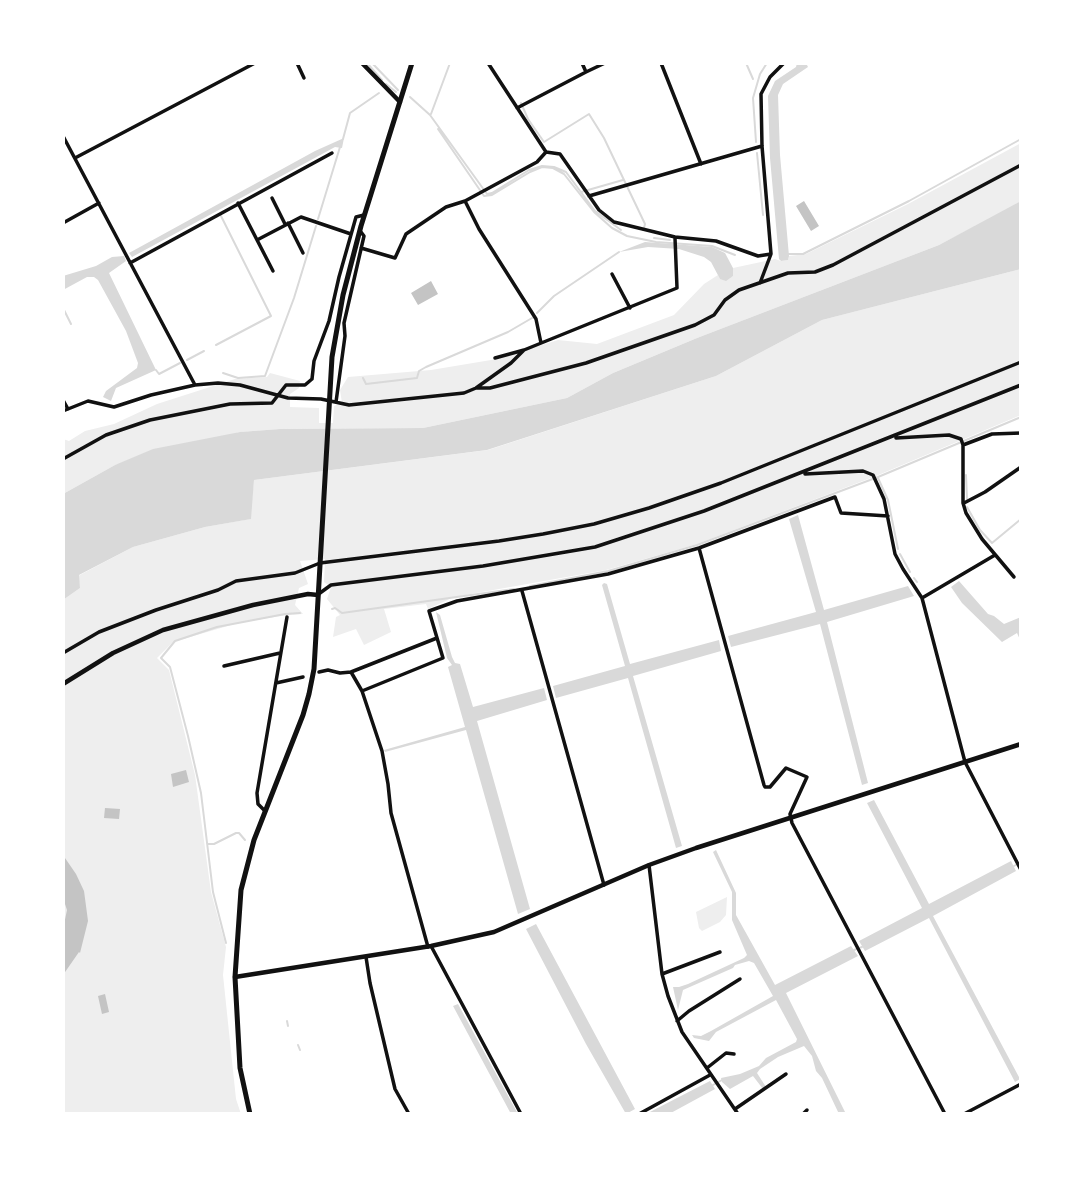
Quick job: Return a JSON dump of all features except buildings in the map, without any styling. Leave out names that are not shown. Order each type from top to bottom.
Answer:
[{"type":"highway","points":[[250,1114],[240,1068],[235,977],[243,880],[265,811],[309,694],[314,669],[332,403],[332,357],[343,295],[364,215],[412,63]]},
{"type":"street","points":[[75,158],[255,63]]},
{"type":"street","points":[[296,63],[304,78]]},
{"type":"street","points":[[362,63],[400,102]]},
{"type":"street","points":[[488,63],[547,152],[560,154],[587,195],[599,210],[614,222],[676,240],[716,242],[758,256],[771,254]]},
{"type":"street","points":[[517,108],[584,67],[605,63]]},
{"type":"street","points":[[661,63],[701,164]]},
{"type":"street","points":[[760,283],[771,254],[762,146],[761,94],[770,77],[784,63]]},
{"type":"street","points":[[63,136],[195,385]]},
{"type":"street","points":[[587,195],[762,146]]},
{"type":"street","points":[[361,247],[395,258],[406,234],[446,207],[487,191],[537,162],[547,152]]},
{"type":"street","points":[[130,263],[332,153]]},
{"type":"street","points":[[476,388],[490,388],[586,363],[695,325],[714,315],[725,300],[739,290],[789,273],[815,272],[833,265],[1021,166]]},
{"type":"street","points":[[272,198],[303,253]]},
{"type":"street","points":[[465,201],[479,229],[537,319],[541,343]]},
{"type":"street","points":[[63,223],[99,203]]},
{"type":"street","points":[[237,203],[273,271]]},
{"type":"street","points":[[63,459],[106,435],[150,420],[230,404],[272,403],[286,385],[305,385],[312,379],[314,361],[329,321],[356,216],[364,215]]},
{"type":"street","points":[[257,240],[301,217],[351,234]]},
{"type":"street","points":[[332,403],[345,336],[344,323],[364,236],[360,230]]},
{"type":"street","points":[[495,358],[524,350],[677,288],[676,240]]},
{"type":"street","points":[[612,274],[630,308]]},
{"type":"street","points":[[63,400],[65,410],[88,401],[114,407],[195,385],[240,385],[288,398],[349,405],[382,402],[464,393],[476,388],[511,363],[524,350]]},
{"type":"street","points":[[63,653],[99,632],[218,590],[236,581],[295,573],[320,563],[543,534],[594,524],[649,508],[770,464],[1021,362]]},
{"type":"street","points":[[63,684],[94,663],[163,630],[253,605],[308,594],[318,595],[331,586],[483,566],[595,547],[704,511],[803,474],[1021,385]]},
{"type":"street","points":[[963,445],[992,434],[1021,433]]},
{"type":"street","points":[[892,438],[949,435],[961,439],[963,503],[971,522],[1014,577]]},
{"type":"street","points":[[963,503],[985,492],[1021,467]]},
{"type":"street","points":[[803,474],[863,471],[874,478],[884,499],[895,554],[922,597],[965,762],[1020,868]]},
{"type":"street","points":[[362,691],[443,658],[429,611],[457,601],[608,575],[699,548],[835,497],[841,513],[888,516]]},
{"type":"street","points":[[699,548],[765,788],[770,787],[786,768],[807,777],[790,814],[791,818],[945,1114]]},
{"type":"street","points":[[922,597],[995,555]]},
{"type":"street","points":[[522,591],[604,885]]},
{"type":"street","points":[[265,811],[258,804],[257,793],[287,617]]},
{"type":"street","points":[[319,672],[351,672],[438,638]]},
{"type":"street","points":[[224,666],[281,653]]},
{"type":"street","points":[[351,672],[362,691],[382,751],[391,813],[430,947],[522,1114]]},
{"type":"street","points":[[276,682],[303,677]]},
{"type":"street","points":[[235,977],[430,947],[494,932],[649,865],[1021,744]]},
{"type":"street","points":[[649,865],[662,974],[682,1032],[737,1112],[786,1074]]},
{"type":"street","points":[[662,974],[720,952]]},
{"type":"street","points":[[366,957],[395,1089],[409,1114]]},
{"type":"street","points":[[677,1021],[740,979]]},
{"type":"street","points":[[707,1068],[726,1053],[734,1054]]},
{"type":"street","points":[[639,1114],[711,1075]]},
{"type":"street","points":[[964,1114],[1021,1084]]},
{"type":"shaded area","points":[[797,63],[806,63],[808,67],[783,84],[778,95],[789,256],[788,260],[781,261],[770,158],[768,96],[775,81],[796,67]]},
{"type":"shaded area","points":[[344,138],[342,148],[335,147],[132,257],[129,253],[315,151]]},
{"type":"shaded area","points":[[1021,143],[1021,201],[1012,207],[939,245],[697,338],[613,373],[567,398],[423,428],[280,429],[240,432],[115,465],[63,494],[63,439],[69,441],[85,431],[114,424],[157,404],[235,379],[267,377],[270,373],[300,381],[299,388],[290,394],[290,407],[319,408],[319,423],[333,423],[334,406],[342,403],[340,390],[348,377],[431,370],[497,359],[558,340],[597,344],[674,315],[704,284],[718,275],[720,279],[733,276],[733,268],[775,259],[788,260],[789,256],[806,254],[908,204]]},
{"type":"shaded area","points":[[1021,201],[1021,269],[822,320],[716,376],[487,450],[254,480],[251,519],[205,527],[133,547],[79,575],[80,588],[63,600],[63,494],[115,465],[153,449],[240,432],[280,429],[423,428],[567,398],[613,373],[697,338],[939,245]]},
{"type":"shaded area","points":[[645,242],[712,247],[725,253],[733,268],[733,276],[726,281],[720,279],[711,262],[679,249],[648,247],[619,252]]},
{"type":"shaded area","points":[[124,256],[126,261],[109,273],[156,370],[116,388],[111,401],[103,397],[106,391],[137,368],[138,363],[126,331],[98,280],[87,277],[63,290],[63,276],[96,266],[112,257]]},
{"type":"shaded area","points":[[1021,269],[1021,415],[876,476],[697,544],[606,570],[454,597],[428,609],[426,604],[384,609],[391,632],[364,645],[356,629],[333,637],[336,617],[340,615],[327,599],[331,587],[324,582],[325,559],[300,561],[308,584],[299,588],[295,605],[303,614],[238,623],[173,642],[157,658],[169,670],[195,775],[211,892],[226,947],[223,975],[236,1099],[241,1114],[63,1114],[63,600],[80,588],[78,576],[133,547],[205,527],[250,519],[254,480],[488,450],[716,376],[822,320]]},
{"type":"shaded area","points":[[798,515],[824,610],[908,586],[914,596],[827,622],[868,783],[862,785],[820,624],[731,647],[728,636],[816,612],[789,519]]},
{"type":"shaded area","points":[[959,581],[988,614],[1004,624],[1021,617],[1021,642],[1017,633],[1002,642],[962,603],[951,587]]},
{"type":"shaded area","points":[[607,584],[630,664],[719,640],[721,651],[633,676],[682,846],[676,848],[628,678],[556,698],[553,686],[625,666],[602,585]]},
{"type":"shaded area","points":[[436,612],[440,615],[452,657],[455,663],[460,664],[473,707],[544,688],[547,700],[477,721],[530,909],[518,914],[466,730],[385,752],[384,750],[465,727],[448,667],[452,665],[447,658]]},
{"type":"shaded area","points":[[874,800],[929,904],[1011,861],[1016,871],[933,916],[1020,1079],[1015,1082],[929,918],[865,951],[859,941],[922,908],[867,803]]},
{"type":"shaded area","points":[[716,850],[736,893],[736,915],[775,985],[851,946],[858,956],[786,993],[846,1114],[839,1114],[816,1071],[812,1056],[804,1046],[778,1057],[760,1069],[757,1073],[766,1087],[763,1089],[753,1076],[730,1089],[722,1082],[721,1078],[759,1066],[766,1058],[796,1042],[797,1039],[776,1000],[716,1032],[709,1041],[694,1038],[692,1035],[701,1036],[773,996],[754,963],[749,961],[735,965],[683,990],[678,1010],[673,987],[688,984],[747,955],[732,920],[732,892],[713,852]]},
{"type":"shaded area","points":[[727,897],[726,915],[720,922],[702,931],[696,912]]},
{"type":"shaded area","points":[[536,924],[635,1109],[626,1114],[526,929]]},
{"type":"shaded area","points":[[458,1004],[518,1114],[511,1114],[453,1006]]},
{"type":"shaded area","points":[[710,1081],[715,1089],[669,1114],[646,1114]]},
{"type":"waterway","points":[[367,63],[382,80]]},
{"type":"waterway","points":[[372,63],[398,90]]},
{"type":"waterway","points":[[431,114],[450,63]]},
{"type":"waterway","points":[[746,63],[753,79]]},
{"type":"waterway","points":[[756,142],[753,98],[760,74],[767,63]]},
{"type":"waterway","points":[[386,84],[396,92]]},
{"type":"waterway","points":[[343,139],[350,113],[379,93]]},
{"type":"waterway","points":[[410,97],[430,115],[487,194],[529,170],[542,166],[554,167],[566,172],[595,211],[621,230]]},
{"type":"waterway","points":[[521,103],[544,142],[589,114],[604,138],[645,224],[644,228]]},
{"type":"waterway","points":[[438,129],[484,196],[492,195],[542,167],[553,168],[564,174],[594,212],[612,228],[627,236],[656,242],[712,246],[735,255]]},
{"type":"waterway","points":[[788,254],[803,254],[909,201],[1021,139]]},
{"type":"waterway","points":[[318,219],[340,147]]},
{"type":"waterway","points":[[757,153],[763,215]]},
{"type":"waterway","points":[[581,192],[623,180]]},
{"type":"waterway","points":[[216,345],[271,316],[221,216]]},
{"type":"waterway","points":[[223,373],[238,378],[265,376],[294,298],[316,226]]},
{"type":"waterway","points":[[654,238],[670,240]]},
{"type":"waterway","points":[[537,313],[554,296],[619,252]]},
{"type":"waterway","points":[[63,308],[71,324]]},
{"type":"waterway","points":[[363,378],[366,384],[417,378],[419,371],[426,367],[508,332],[532,318]]},
{"type":"waterway","points":[[187,360],[204,351]]},
{"type":"waterway","points":[[156,370],[159,374],[180,363]]},
{"type":"waterway","points":[[530,586],[608,571],[697,545],[878,477],[1021,417]]},
{"type":"waterway","points":[[966,475],[967,499]]},
{"type":"waterway","points":[[878,478],[888,500],[898,549]]},
{"type":"waterway","points":[[967,507],[980,530],[992,543],[1021,519]]},
{"type":"waterway","points":[[900,554],[910,572]]},
{"type":"waterway","points":[[914,578],[917,582]]},
{"type":"waterway","points":[[332,609],[342,613],[514,589]]},
{"type":"waterway","points":[[226,943],[213,892],[201,793],[170,667],[161,658],[175,641],[217,627],[300,613]]},
{"type":"waterway","points":[[207,844],[214,844],[236,833],[245,840]]},
{"type":"waterway","points":[[1014,866],[1021,862]]},
{"type":"waterway","points":[[854,950],[862,947]]},
{"type":"waterway","points":[[287,1021],[288,1026]]},
{"type":"waterway","points":[[298,1045],[300,1050]]},
{"type":"waterway","points":[[713,1085],[722,1080]]}]
